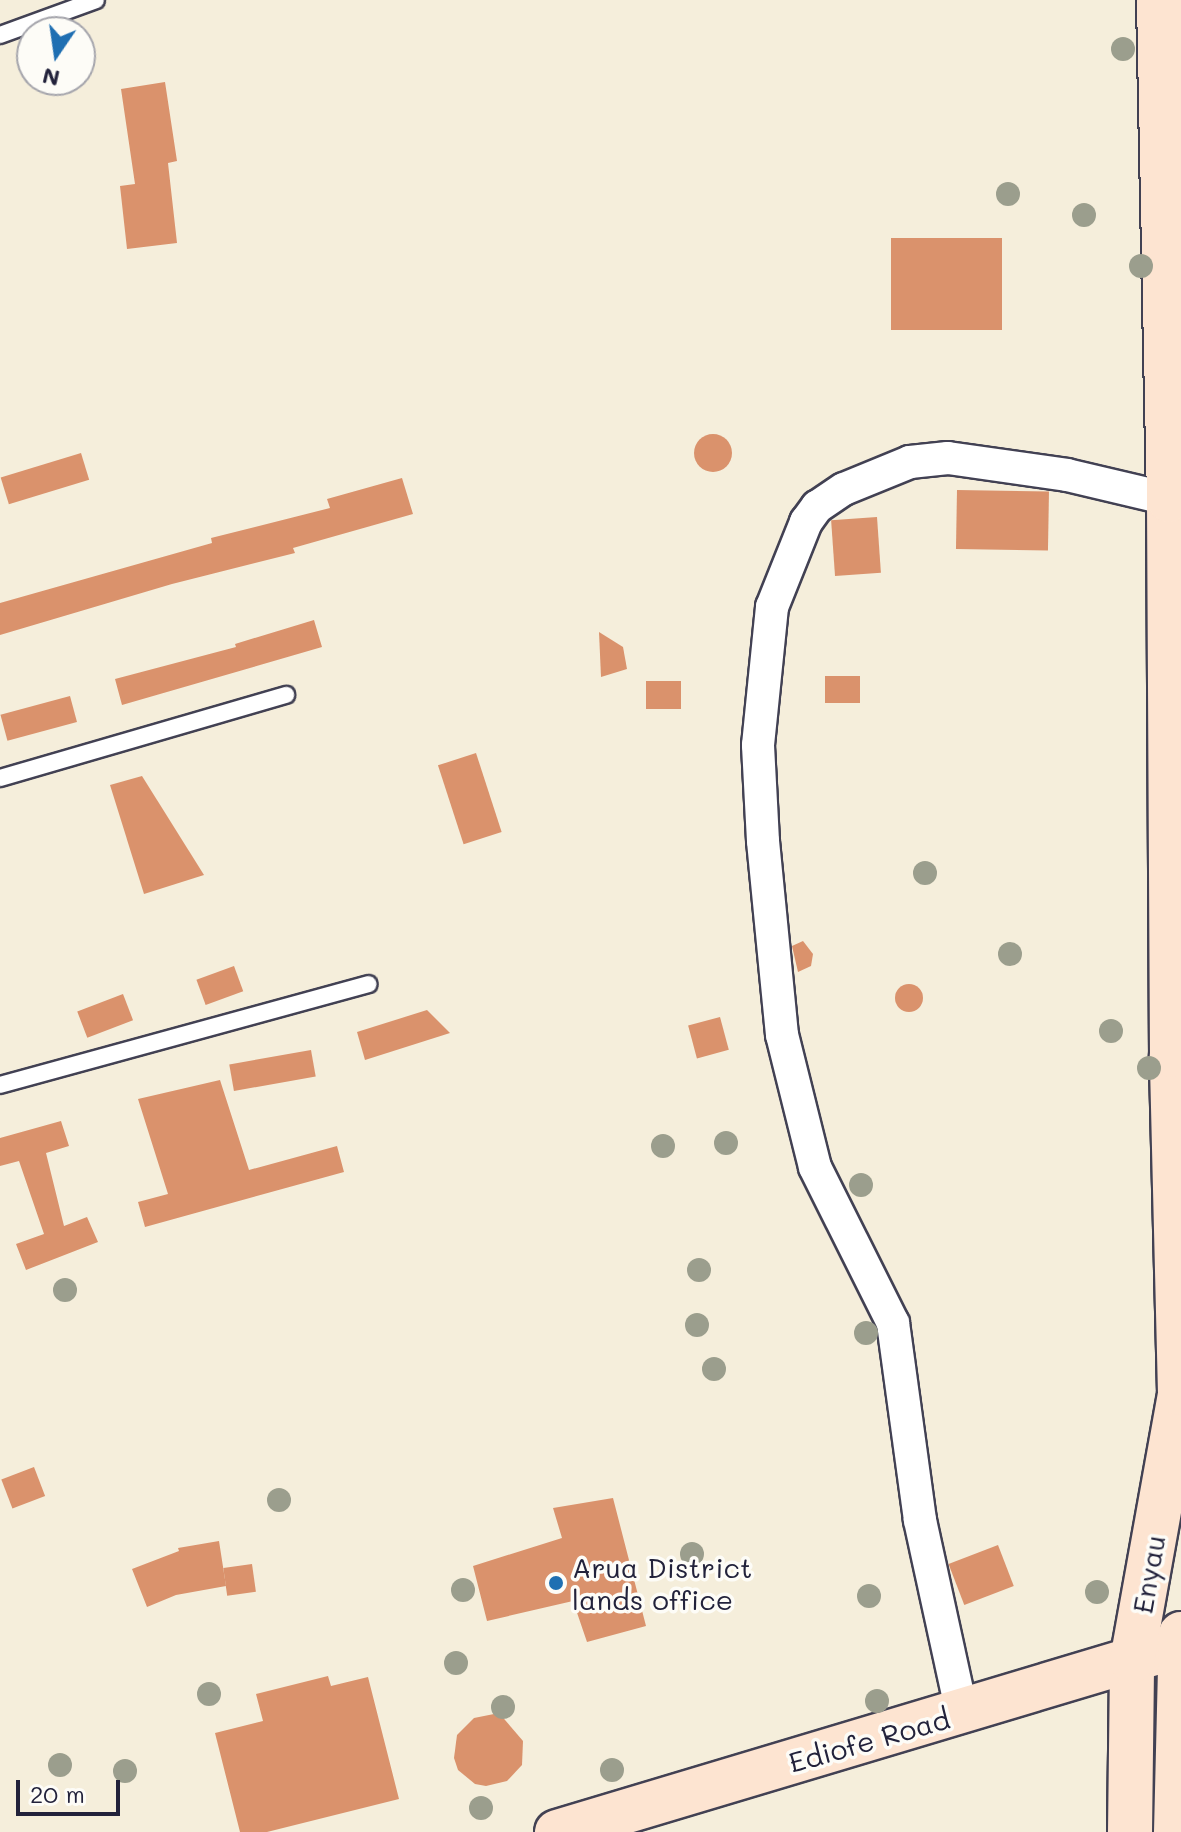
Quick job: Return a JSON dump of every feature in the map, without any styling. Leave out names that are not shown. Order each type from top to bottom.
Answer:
[{"type":"street","name":"Enyau","points":[[1130,1832],[1132,1661],[1180,1393],[1172,1055],[1175,501],[1159,0]]},
{"type":"street","points":[[962,1713],[920,1520],[893,1323],[815,1167],[782,1035],[763,841],[758,745],[772,607],[806,522],[817,507],[844,489],[910,462],[948,458],[1067,475],[1175,501]]},
{"type":"street","points":[[1176,1832],[1180,1642]]},
{"type":"street","name":"Ediofe Road","points":[[557,1832],[962,1713],[1132,1661],[1180,1642]]},
{"type":"lane","points":[[0,35],[96,0]]},
{"type":"lane","points":[[0,778],[286,695]]},
{"type":"lane","points":[[0,1085],[368,984]]},
{"type":"building","points":[[165,82],[177,161],[168,163],[177,243],[127,249],[120,186],[135,184],[121,89]]},
{"type":"building","points":[[891,238],[1002,238],[1002,330],[891,330]]},
{"type":"building","points":[[713,434],[727,439],[732,453],[727,467],[713,472],[699,467],[694,453],[699,439]]},
{"type":"building","points":[[81,453],[89,480],[9,504],[1,478]]},
{"type":"building","points":[[402,478],[413,514],[293,548],[295,553],[172,584],[0,635],[0,603],[212,543],[211,538],[330,508],[327,499]]},
{"type":"building","points":[[957,490],[1049,492],[1048,551],[956,549]]},
{"type":"building","points":[[877,517],[881,573],[835,576],[831,520]]},
{"type":"building","points":[[314,620],[322,647],[122,705],[115,679],[236,647],[235,644]]},
{"type":"building","points":[[599,632],[623,647],[627,669],[601,677]]},
{"type":"building","points":[[825,676],[860,676],[860,703],[825,703]]},
{"type":"building","points":[[646,681],[681,681],[681,709],[646,709]]},
{"type":"building","points":[[70,696],[77,722],[7,741],[0,715]]},
{"type":"building","points":[[476,753],[502,832],[464,844],[438,765]]},
{"type":"building","points":[[142,776],[204,875],[144,894],[110,785]]},
{"type":"building","points":[[803,941],[813,954],[811,966],[798,972],[792,946]]},
{"type":"building","points":[[234,966],[243,991],[206,1005],[196,980]]},
{"type":"building","points":[[909,984],[919,988],[923,998],[919,1008],[909,1012],[899,1008],[895,998],[899,988]]},
{"type":"building","points":[[123,994],[133,1020],[87,1038],[77,1012]]},
{"type":"building","points":[[427,1010],[450,1033],[365,1060],[357,1032]]},
{"type":"building","points":[[720,1017],[729,1050],[697,1058],[688,1026]]},
{"type":"building","points":[[311,1050],[316,1077],[234,1091],[229,1064]]},
{"type":"building","points":[[220,1080],[249,1170],[337,1146],[344,1172],[145,1227],[138,1202],[168,1194],[138,1099]]},
{"type":"building","points":[[61,1121],[69,1146],[46,1153],[64,1226],[87,1217],[98,1242],[26,1270],[16,1244],[44,1234],[19,1161],[0,1166],[0,1138]]},
{"type":"building","points":[[34,1467],[45,1496],[12,1508],[1,1480]]},
{"type":"building","name":"Arua District lands office","points":[[613,1498],[646,1626],[587,1642],[573,1601],[487,1621],[473,1566],[562,1538],[553,1508]]},
{"type":"building","points":[[219,1541],[226,1586],[176,1595],[147,1607],[132,1569],[179,1551],[178,1548]]},
{"type":"building","points":[[998,1545],[1014,1586],[964,1605],[949,1564]]},
{"type":"building","points":[[252,1564],[256,1592],[227,1596],[223,1568]]},
{"type":"building","points":[[328,1676],[331,1686],[368,1677],[399,1799],[267,1832],[240,1832],[215,1733],[263,1721],[256,1694]]},
{"type":"building","points":[[499,1713],[523,1741],[522,1765],[507,1781],[486,1786],[475,1784],[458,1770],[454,1758],[457,1735],[474,1718]]},
{"type":"place","name":"Arua District lands office","points":[[556,1583]]}]
